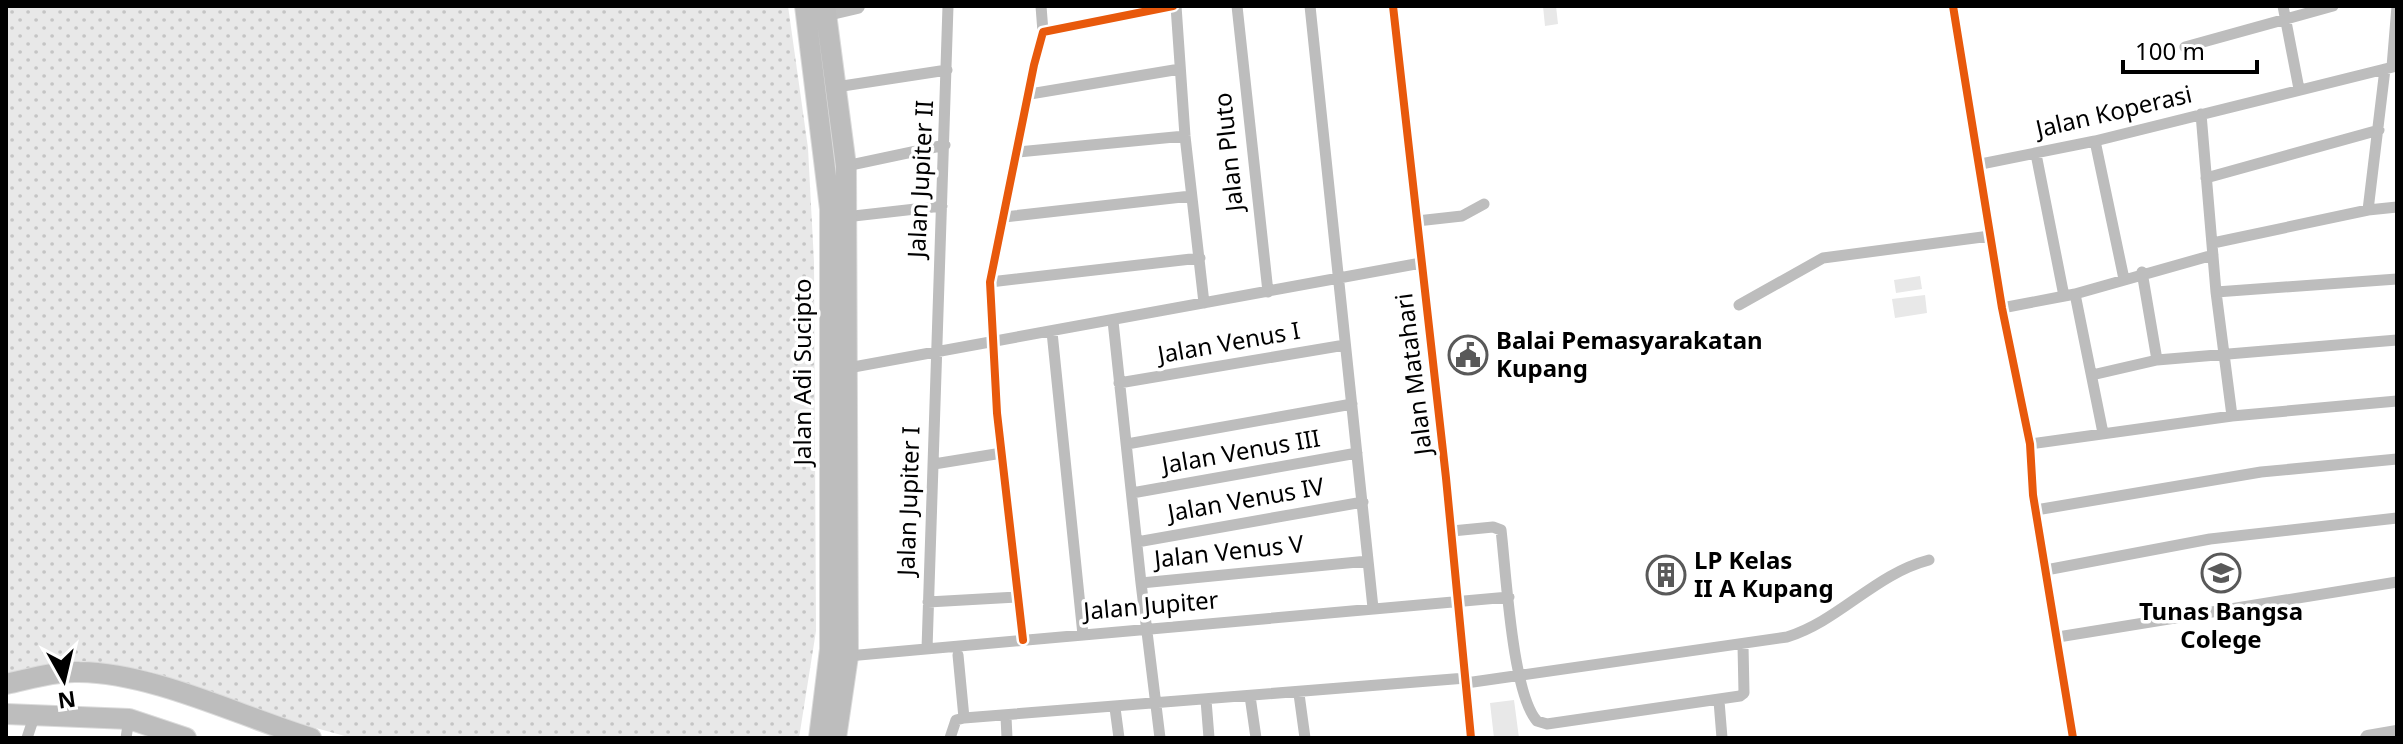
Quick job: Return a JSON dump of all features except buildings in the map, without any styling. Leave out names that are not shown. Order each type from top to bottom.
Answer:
[{"type":"highway","name":"Jalan Adi Sucipto","points":[[805,6],[827,159],[838,316],[848,368],[848,656],[836,738]]},
{"type":"highway","name":"Jalan Adi Sucipto","points":[[819,738],[830,649],[838,316],[846,166],[826,9]]},
{"type":"highway","points":[[186,738],[35,714],[9,714],[8,683],[77,672],[111,675],[148,683],[311,738]]},
{"type":"street","points":[[826,9],[857,6]]},
{"type":"street","name":"Jalan Jupiter II","points":[[934,353],[945,145],[948,6]]},
{"type":"street","points":[[1023,640],[1002,453],[990,282],[1043,32],[1041,6]]},
{"type":"street","points":[[1043,32],[1174,6],[1204,303]]},
{"type":"street","name":"Jalan Pluto","points":[[1237,6],[1268,292]]},
{"type":"street","points":[[1310,6],[1373,608]]},
{"type":"street","name":"Jalan Matahari","points":[[1393,6],[1452,531],[1471,738]]},
{"type":"street","points":[[1953,6],[2002,308],[2030,444],[2036,510],[2073,738]]},
{"type":"street","points":[[2283,6],[2299,89]]},
{"type":"street","points":[[2185,47],[2333,6]]},
{"type":"street","points":[[2368,210],[2391,68],[2397,6]]},
{"type":"street","name":"Jalan Koperasi","points":[[1981,164],[2095,141],[2391,68]]},
{"type":"street","points":[[1030,94],[1180,69]]},
{"type":"street","points":[[836,87],[947,70]]},
{"type":"street","points":[[2201,114],[2216,292],[2232,416]]},
{"type":"street","points":[[2206,178],[2379,130]]},
{"type":"street","points":[[1018,152],[1185,136]]},
{"type":"street","points":[[2095,141],[2124,279]]},
{"type":"street","points":[[846,166],[945,145]]},
{"type":"street","points":[[2036,154],[2092,375],[2103,433]]},
{"type":"street","points":[[1004,217],[1191,196]]},
{"type":"street","points":[[1417,221],[1462,216],[1484,204]]},
{"type":"street","points":[[845,217],[942,206]]},
{"type":"street","points":[[2002,308],[2070,295],[2213,249],[2368,210],[2397,207]]},
{"type":"street","points":[[1739,305],[1823,258],[1990,236]]},
{"type":"street","points":[[990,282],[1200,258]]},
{"type":"street","points":[[848,368],[1421,263]]},
{"type":"street","points":[[2142,272],[2157,360]]},
{"type":"street","points":[[2216,292],[2397,279]]},
{"type":"street","points":[[1113,321],[1141,583]]},
{"type":"street","points":[[1052,332],[1083,635]]},
{"type":"street","points":[[2092,375],[2157,360],[2397,340]]},
{"type":"street","name":"Jalan Venus I","points":[[1119,383],[1345,345]]},
{"type":"street","name":"Jalan Jupiter I","points":[[927,649],[934,464],[934,353]]},
{"type":"street","points":[[2030,444],[2232,416],[2397,401]]},
{"type":"street","points":[[1127,444],[1352,404]]},
{"type":"street","points":[[934,464],[1002,453]]},
{"type":"street","name":"Jalan Venus III","points":[[1132,493],[1357,453]]},
{"type":"street","points":[[2036,510],[2224,477],[2397,459]]},
{"type":"street","name":"Jalan Venus IV","points":[[1137,542],[1363,502]]},
{"type":"street","points":[[2046,570],[2210,539],[2397,518]]},
{"type":"street","points":[[1452,531],[1499,527],[1520,677],[1533,717],[1547,724],[1719,701],[1744,693],[1743,645]]},
{"type":"street","points":[[950,738],[956,720],[964,718],[1520,677],[1743,645],[1798,633],[1894,572],[1929,560]]},
{"type":"street","name":"Jalan Venus V","points":[[1160,738],[1141,583],[1368,561]]},
{"type":"street","points":[[2058,637],[2397,582]]},
{"type":"street","points":[[928,602],[1017,597]]},
{"type":"street","name":"Jalan Jupiter","points":[[848,656],[1509,597]]},
{"type":"street","points":[[958,655],[964,718]]},
{"type":"street","points":[[1299,694],[1305,738]]},
{"type":"street","points":[[1250,696],[1256,738]]},
{"type":"street","points":[[1206,700],[1209,738]]},
{"type":"street","points":[[1719,701],[1722,738]]},
{"type":"street","points":[[1115,708],[1119,738]]},
{"type":"street","points":[[27,738],[35,714]]},
{"type":"street","points":[[1006,717],[1007,738]]},
{"type":"street","points":[[2368,738],[2397,733]]},
{"type":"shaded area","points":[[6,6],[788,6],[808,148],[814,262],[816,631],[799,738],[352,738],[250,710],[152,672],[84,661],[6,675]]},
{"type":"shaded area","points":[[1543,6],[1556,6],[1558,24],[1545,26]]},
{"type":"shaded area","points":[[1920,276],[1922,289],[1896,293],[1894,280]]},
{"type":"shaded area","points":[[1925,295],[1927,313],[1895,318],[1892,299]]},
{"type":"shaded area","points":[[1514,700],[1519,738],[1494,738],[1490,703]]},
{"type":"cycle path","points":[[1023,640],[997,413],[990,282],[1034,65],[1043,32],[1173,6]]},
{"type":"cycle path","points":[[1393,6],[1446,478],[1471,738]]},
{"type":"cycle path","points":[[1953,6],[2002,308],[2030,444],[2033,495],[2073,738]]},
{"type":"place","name":"Balai Pemasyarakatan Kupang","points":[[1468,355]]},
{"type":"place","name":"Tunas Bangsa Colege","points":[[2221,573]]},
{"type":"place","name":"LP Kelas II A Kupang","points":[[1666,575]]}]
